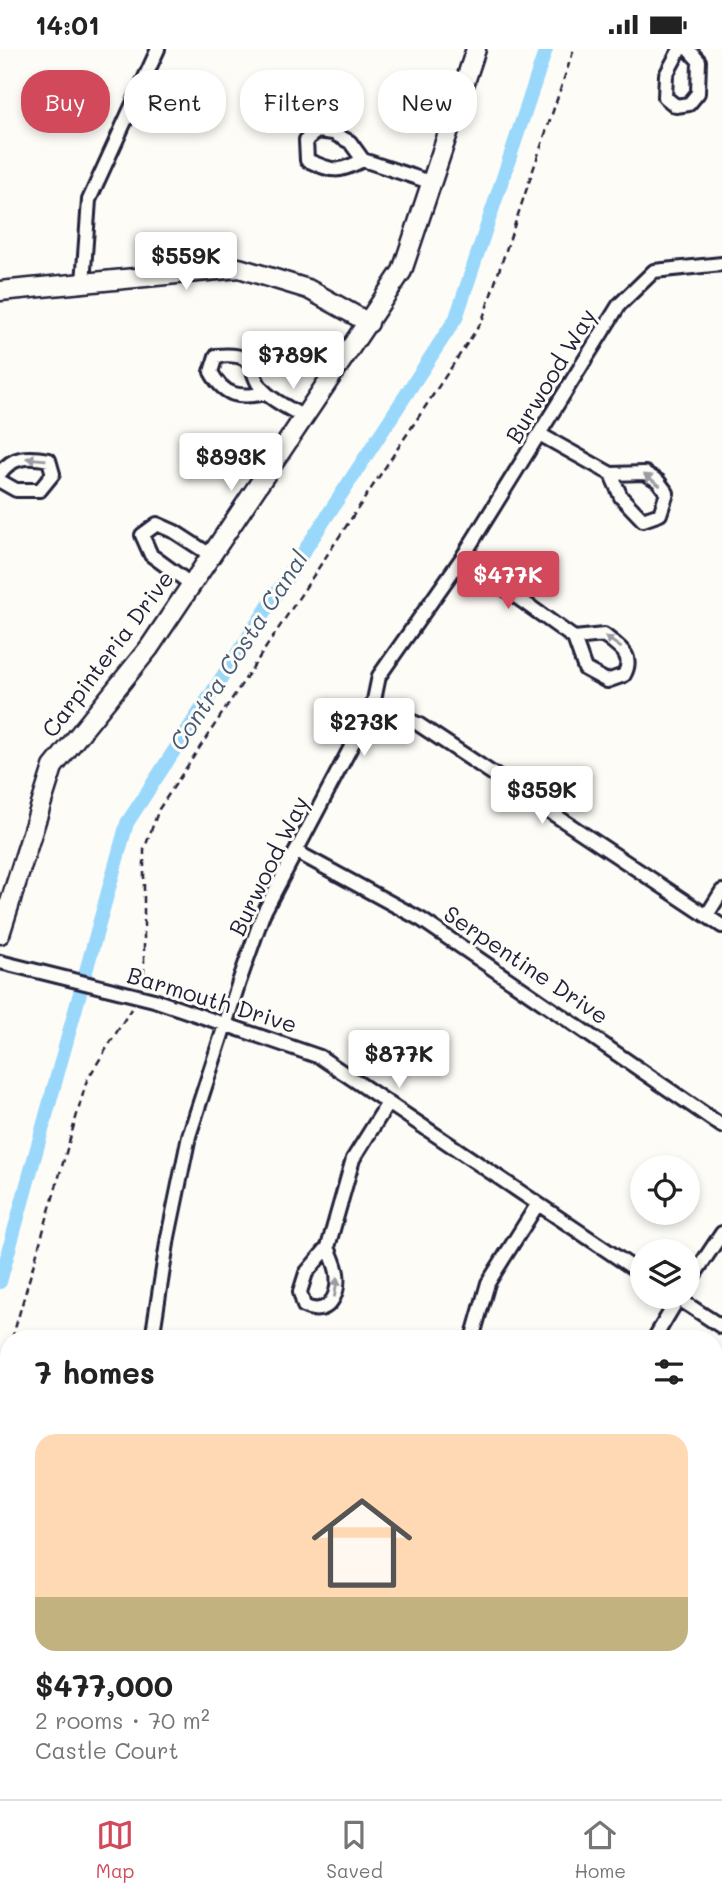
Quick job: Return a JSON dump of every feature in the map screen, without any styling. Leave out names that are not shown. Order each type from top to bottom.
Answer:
[{"type":"street","points":[[83,283],[89,200],[158,49]]},
{"type":"street","name":"Carpinteria Drive","points":[[0,934],[53,767],[149,649],[402,271],[476,49]]},
{"type":"street","points":[[680,49],[666,75],[665,96],[676,106],[689,104],[698,93],[699,61],[688,49]]},
{"type":"street","points":[[363,160],[433,183]]},
{"type":"street","name":"Burwood Way","points":[[153,1330],[168,1237],[189,1136],[263,914],[373,705],[379,676],[462,558],[541,435],[619,305],[654,271],[722,264]]},
{"type":"street","points":[[0,291],[239,268],[308,289],[369,323]]},
{"type":"street","points":[[264,393],[305,418]]},
{"type":"street","points":[[541,435],[611,474],[645,473],[658,481],[667,493],[660,514],[643,520],[621,497],[611,474]]},
{"type":"street","points":[[0,473],[9,461],[30,456],[48,460],[53,474],[40,490],[16,490],[0,481]]},
{"type":"street","points":[[192,585],[151,555],[142,535],[157,524],[176,532],[212,556]]},
{"type":"street","points":[[462,558],[574,638],[585,669],[607,681],[624,675],[629,666],[628,655],[622,648],[604,635],[574,638]]},
{"type":"street","points":[[373,705],[418,724],[722,926]]},
{"type":"street","name":"Serpentine Drive","points":[[297,852],[422,920],[722,1126]]},
{"type":"street","points":[[707,915],[722,891]]},
{"type":"street","name":"Barmouth Drive","points":[[0,962],[154,1000],[320,1057],[630,1266]]},
{"type":"street","points":[[328,1247],[338,1274],[335,1297],[332,1304],[320,1310],[312,1310],[304,1306],[300,1292],[306,1273],[328,1247],[353,1159],[388,1103]]},
{"type":"street","points":[[475,1330],[488,1283],[537,1205]]},
{"type":"street","points":[[700,1266],[722,1233]]},
{"type":"street","points":[[659,1330],[671,1309]]},
{"type":"street","points":[[696,1309],[722,1327]]},
{"type":"path","points":[[144,975],[144,851],[159,809],[482,321],[574,49]]},
{"type":"path","points":[[15,1330],[87,1080],[131,1009]]},
{"type":"waterway","name":"Contra Costa Canal","points":[[0,1282],[127,823],[456,318],[546,49]]}]
